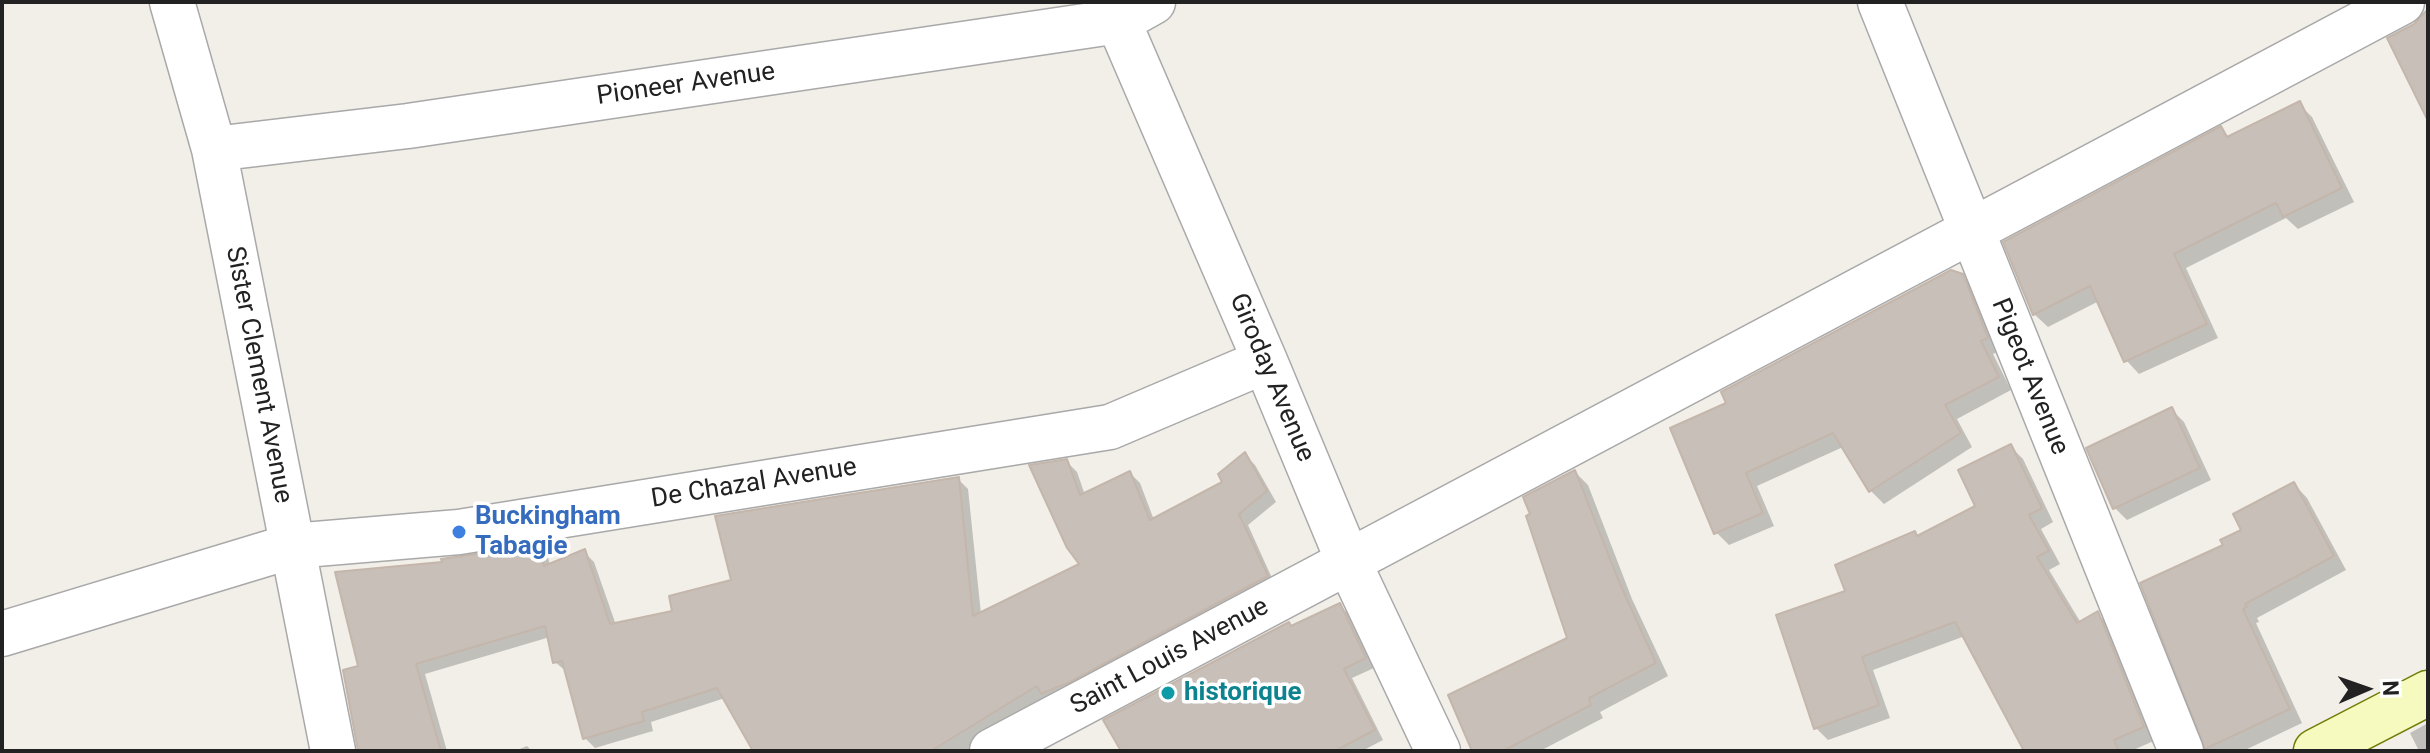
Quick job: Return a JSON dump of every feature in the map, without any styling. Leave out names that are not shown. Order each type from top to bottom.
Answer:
[{"type":"main road","points":[[2316,751],[2428,693]]},
{"type":"street","name":"Sister Clement Avenue","points":[[172,2],[214,149],[333,751]]},
{"type":"street","name":"Pigeot Avenue","points":[[1880,2],[2181,751]]},
{"type":"street","name":"Saint Louis Avenue","points":[[992,751],[2402,2]]},
{"type":"street","name":"Pioneer Avenue","points":[[214,149],[423,124],[1128,8]]},
{"type":"street","name":"Giroday Avenue","points":[[1128,8],[1265,361],[1349,563],[1438,751]]},
{"type":"street","name":"De Chazal Avenue","points":[[2,634],[292,546],[459,532],[1110,427],[1265,361]]},
{"type":"building","points":[[2428,9],[2428,121],[2387,38],[2414,24]]},
{"type":"building","points":[[2300,101],[2342,188],[2283,217],[2276,203],[2174,254],[2207,324],[2124,362],[2090,286],[2033,315],[2003,242],[2221,126],[2227,137]]},
{"type":"building","points":[[1951,270],[1963,274],[1988,338],[1981,341],[1999,377],[1945,405],[1961,433],[1869,492],[1833,433],[1746,473],[1763,513],[1714,534],[1670,428],[1726,403],[1721,392]]},
{"type":"building","points":[[2172,407],[2200,468],[2113,509],[2086,448]]},
{"type":"building","points":[[2011,444],[2042,508],[2029,515],[2049,551],[2037,557],[2077,623],[2098,611],[2144,727],[2114,740],[2119,751],[2024,751],[1955,622],[1862,657],[1879,705],[1814,729],[1776,615],[1845,591],[1835,565],[1915,531],[1917,536],[1975,506],[1958,470]]},
{"type":"building","points":[[1245,452],[1267,491],[1239,514],[1268,576],[1070,682],[1041,694],[1037,686],[931,751],[753,751],[717,688],[642,712],[644,721],[583,739],[562,661],[553,663],[545,626],[416,664],[441,751],[358,751],[343,670],[358,666],[335,572],[442,562],[441,559],[538,545],[544,566],[585,549],[610,624],[672,611],[669,596],[731,580],[715,516],[959,477],[973,616],[1079,564],[1067,548],[1029,465],[1067,459],[1080,495],[1130,471],[1150,520],[1222,482],[1218,474]]},
{"type":"building","points":[[1575,470],[1620,584],[1656,663],[1589,698],[1591,705],[1503,751],[1472,751],[1448,695],[1567,638],[1526,516],[1530,514],[1523,497]]},
{"type":"building","points":[[2294,482],[2334,556],[2245,604],[2247,607],[2243,609],[2290,709],[2205,749],[2140,583],[2223,545],[2220,540],[2241,530],[2233,514]]},
{"type":"building","points":[[1340,603],[1366,658],[1344,669],[1375,730],[1335,751],[1121,751],[1103,720],[1289,622],[1291,626]]},
{"type":"place","name":"Buckingham Tabagie","points":[[459,532]]},
{"type":"place","name":"historique","points":[[1168,693]]}]
